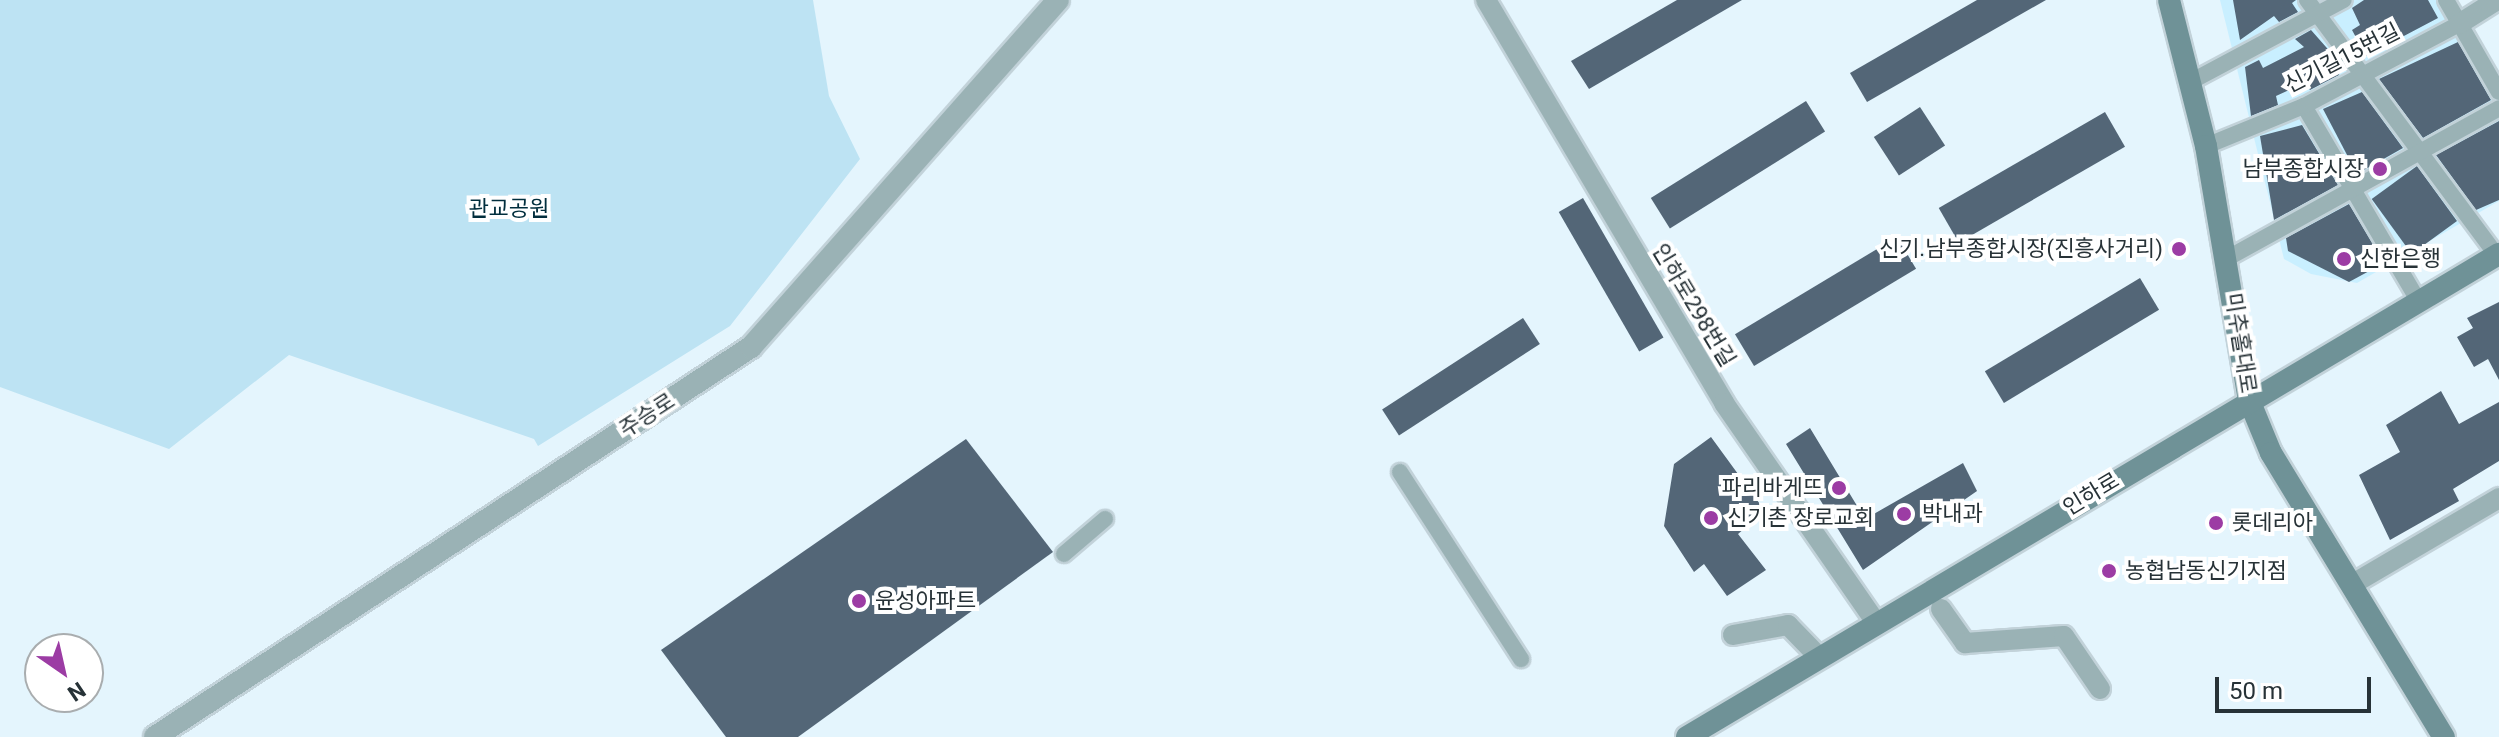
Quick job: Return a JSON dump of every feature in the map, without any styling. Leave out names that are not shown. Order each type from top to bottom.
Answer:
[{"type":"main road","name":"미추홀대로","points":[[2169,0],[2206,146],[2249,400],[2271,453],[2444,737]]},
{"type":"main road","name":"인하로","points":[[1687,737],[2249,400],[2498,255]]},
{"type":"street","name":"주승로","points":[[155,737],[751,347],[1058,0]]},
{"type":"street","name":"인하로298번길","points":[[1486,0],[1724,403],[1877,624]]},
{"type":"street","points":[[2192,81],[2312,7],[2344,0]]},
{"type":"street","points":[[2446,0],[2499,92]]},
{"type":"street","name":"신기길15번길","points":[[2206,146],[2304,106],[2459,24],[2497,0]]},
{"type":"street","name":"인하로","points":[[2312,7],[2424,151],[2498,255]]},
{"type":"street","points":[[2304,106],[2351,191],[2418,300]]},
{"type":"street","points":[[2226,259],[2499,108]]},
{"type":"street","points":[[1400,472],[1521,659]]},
{"type":"street","points":[[2351,585],[2499,498]]},
{"type":"street","points":[[1064,554],[1105,519]]},
{"type":"street","points":[[1941,609],[1965,643],[2064,636],[2100,689]]},
{"type":"street","points":[[1733,635],[1788,625],[1820,658]]},
{"type":"shaded area","name":"남부종합시장","points":[[2220,0],[2445,0],[2499,92],[2499,201],[2357,283],[2311,274],[2284,259]]},
{"type":"green space","name":"관교공원","points":[[0,0],[813,0],[829,96],[860,159],[730,326],[538,446],[534,439],[289,355],[169,449],[0,387]]},
{"type":"building","points":[[1677,0],[1742,0],[1589,89],[1571,61]]},
{"type":"building","points":[[1977,0],[2046,0],[1867,102],[1850,73]]},
{"type":"building","points":[[2233,0],[2296,0],[2292,3],[2298,12],[2279,22],[2274,16],[2240,40]]},
{"type":"building","points":[[2364,0],[2428,0],[2438,18],[2366,56],[2352,30],[2360,25],[2352,8]]},
{"type":"building","points":[[2311,30],[2341,64],[2339,75],[2310,90],[2305,83],[2276,96],[2278,105],[2251,116],[2245,67],[2259,60],[2263,68],[2304,47],[2295,39]]},
{"type":"building","points":[[2458,42],[2491,100],[2423,138],[2379,79]]},
{"type":"building","points":[[2362,92],[2403,148],[2357,174],[2323,109]]},
{"type":"building","points":[[1806,101],[1825,132],[1670,229],[1651,198]]},
{"type":"building","points":[[1920,107],[1945,146],[1899,176],[1874,137]]},
{"type":"building","points":[[2105,112],[2125,147],[1959,243],[1939,208]]},
{"type":"building","points":[[2499,121],[2499,200],[2476,210],[2436,155]]},
{"type":"building","points":[[2302,125],[2338,185],[2274,220],[2260,136]]},
{"type":"building","points":[[2417,166],[2457,221],[2412,254],[2372,199]]},
{"type":"building","points":[[1583,198],[1664,337],[1639,351],[1559,212]]},
{"type":"building","points":[[2349,204],[2384,263],[2349,282],[2288,251],[2286,238]]},
{"type":"building","points":[[1897,237],[1916,269],[1754,366],[1735,334]]},
{"type":"building","points":[[2140,278],[2159,310],[2004,403],[1985,371]]},
{"type":"building","points":[[2499,302],[2499,380],[2488,359],[2474,367],[2457,337],[2473,328],[2467,318]]},
{"type":"building","points":[[1523,318],[1540,344],[1399,435],[1382,409]]},
{"type":"building","points":[[2441,391],[2459,424],[2499,402],[2499,461],[2453,489],[2459,501],[2390,540],[2359,475],[2400,452],[2386,425]]},
{"type":"building","points":[[1810,428],[1865,519],[1963,463],[1977,491],[1863,570],[1786,444]]},
{"type":"building","name":"신기촌 장로교회","points":[[1711,437],[1765,511],[1738,534],[1766,570],[1727,596],[1704,564],[1694,572],[1664,526],[1674,464]]},
{"type":"building","name":"윤성아파트","points":[[966,439],[1053,552],[798,737],[726,737],[661,650]]},
{"type":"place","name":"남부종합시장","points":[[2380,169]]},
{"type":"place","name":"신기.남부종합시장(진흥사거리)","points":[[2179,249]]},
{"type":"place","name":"신한은행","points":[[2344,259]]},
{"type":"place","name":"파리바게뜨","points":[[1839,488]]},
{"type":"place","name":"박내과","points":[[1904,514]]},
{"type":"place","name":"신기촌 장로교회","points":[[1711,518]]},
{"type":"place","name":"롯데리아","points":[[2216,523]]},
{"type":"place","name":"농협남동신기지점","points":[[2109,571]]},
{"type":"place","name":"윤성아파트","points":[[859,601]]}]
